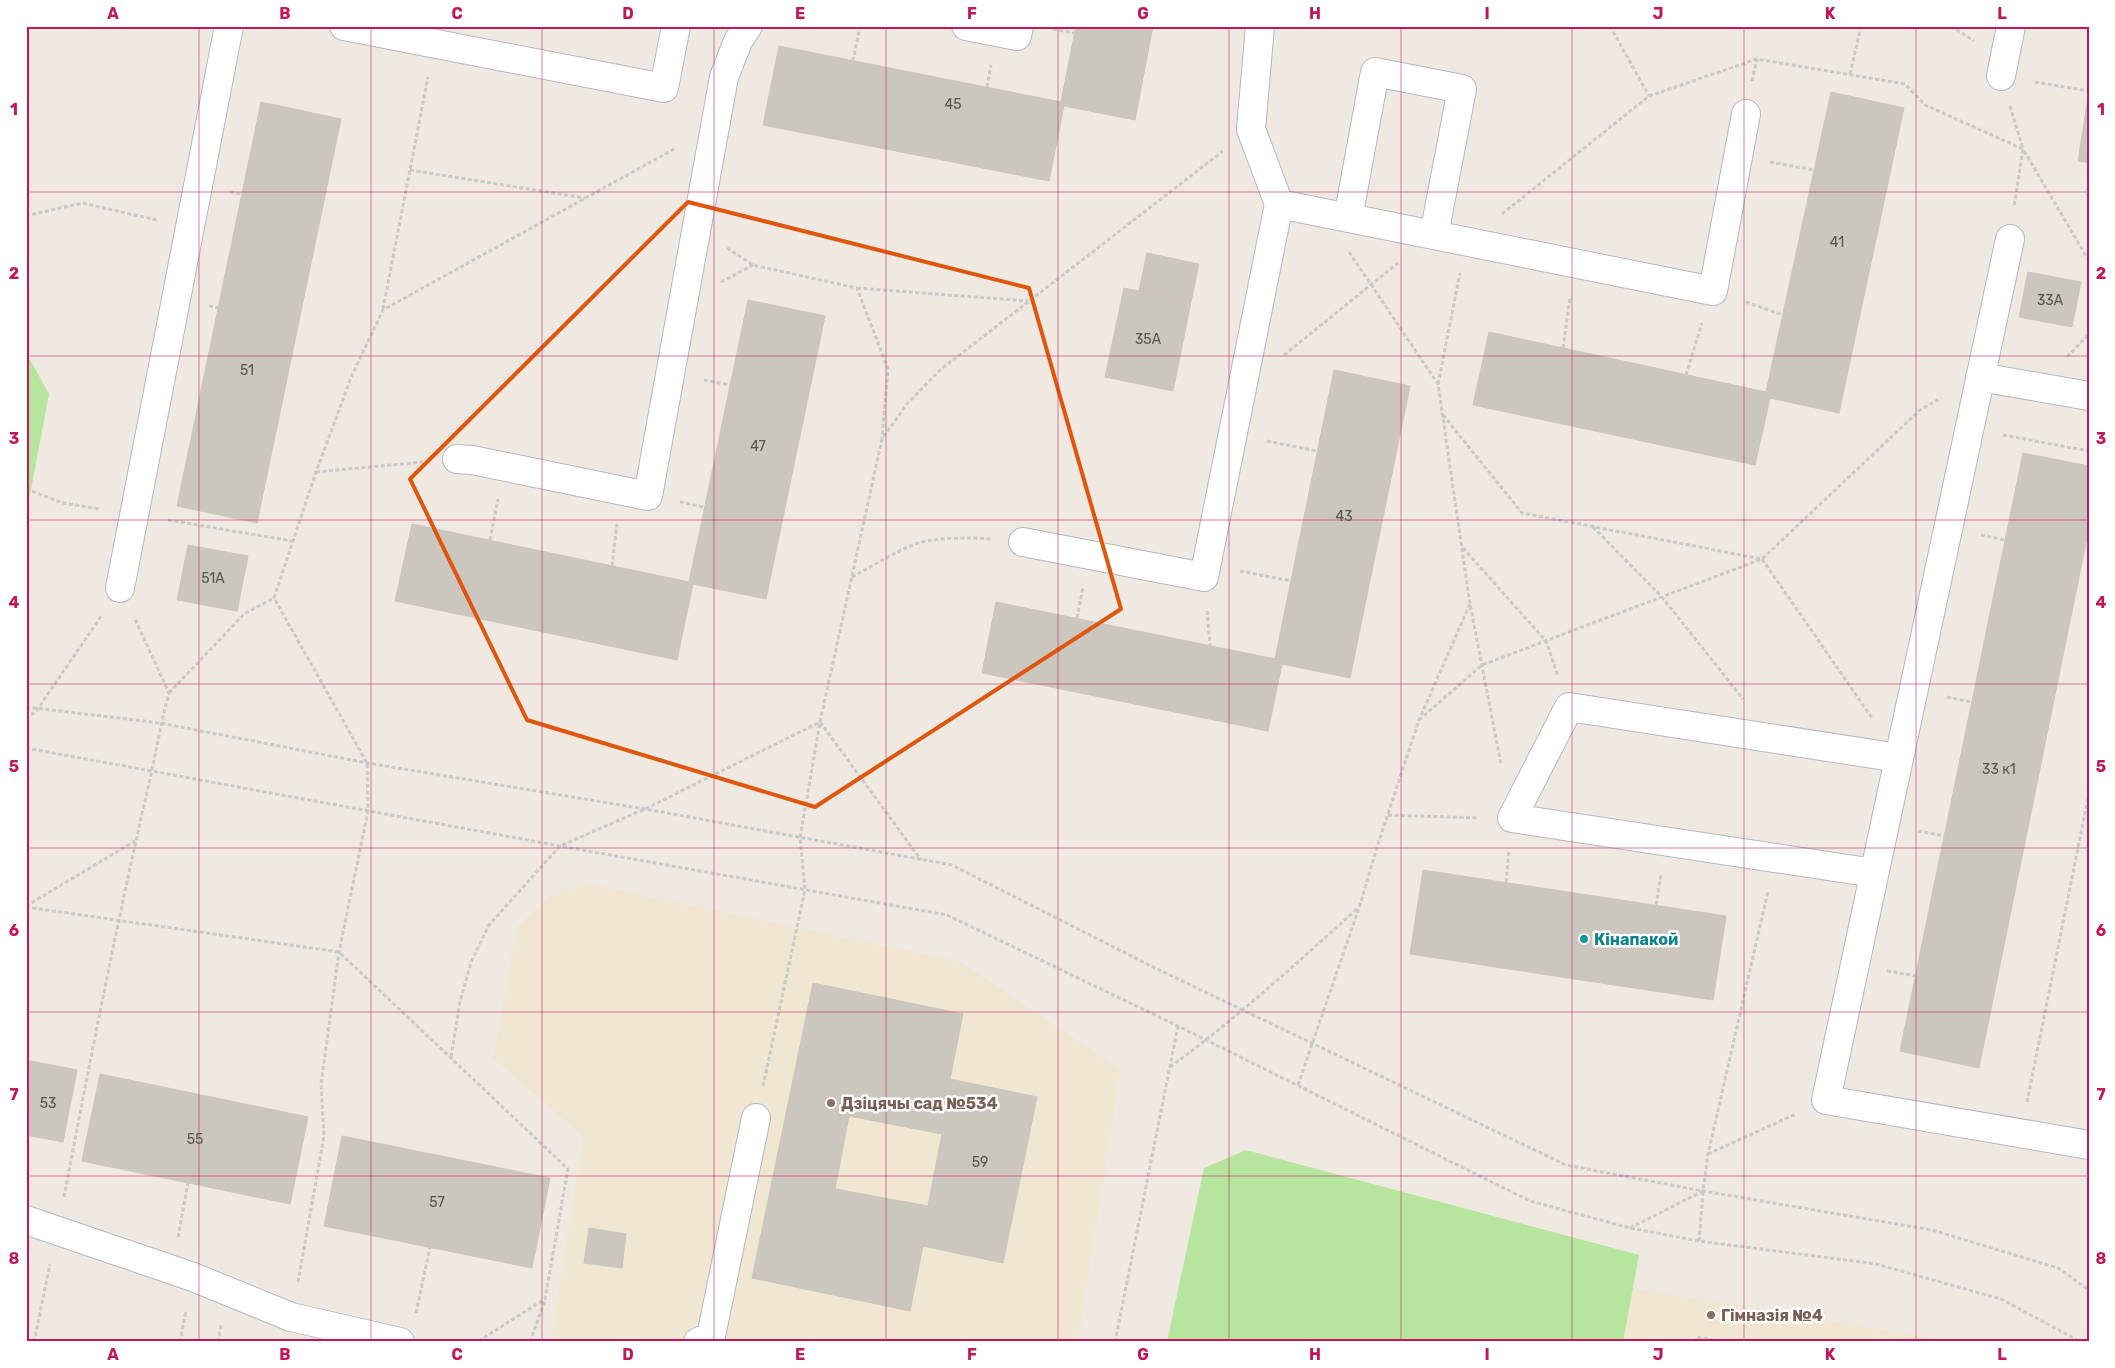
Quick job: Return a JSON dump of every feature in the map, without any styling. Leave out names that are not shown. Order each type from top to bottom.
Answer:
[{"type":"lane","points":[[120,588],[136,515],[229,26]]},
{"type":"lane","points":[[344,26],[664,88],[676,26]]},
{"type":"lane","points":[[457,458],[648,496],[724,77],[738,41],[748,26]]},
{"type":"lane","points":[[966,26],[1017,36],[1019,26]]},
{"type":"lane","points":[[1023,542],[1204,577],[1279,204],[1251,130],[1260,26]]},
{"type":"lane","points":[[2001,76],[2011,26]]},
{"type":"lane","points":[[1335,215],[1375,72],[1462,90],[1434,235]]},
{"type":"lane","points":[[1279,204],[1713,291],[1746,114]]},
{"type":"lane","points":[[2010,239],[1826,1100],[2089,1145]]},
{"type":"lane","points":[[1980,377],[2089,396]]},
{"type":"lane","points":[[1874,873],[1512,818],[1569,707],[1899,758]]},
{"type":"lane","points":[[698,1342],[712,1336],[756,1118]]},
{"type":"lane","points":[[26,1220],[172,1269],[292,1317],[407,1332]]},
{"type":"path","points":[[853,60],[860,26]]},
{"type":"path","points":[[1610,26],[1649,96]]},
{"type":"path","points":[[1850,74],[1860,26]]},
{"type":"path","points":[[1046,28],[1074,34]]},
{"type":"path","points":[[2001,76],[2089,91]]},
{"type":"path","points":[[34,1342],[118,919],[152,770],[160,723],[169,693],[244,614],[274,598],[316,472],[352,375],[383,310],[425,91]]},
{"type":"path","points":[[383,310],[714,126]]},
{"type":"path","points":[[882,439],[907,404],[940,370],[1251,130]]},
{"type":"path","points":[[2010,239],[2023,148]]},
{"type":"path","points":[[1738,156],[1814,170]]},
{"type":"path","points":[[410,170],[585,198]]},
{"type":"path","points":[[26,216],[82,203],[190,227]]},
{"type":"path","points":[[1335,215],[1371,285],[1438,384],[1470,604],[1512,818],[1388,815]]},
{"type":"path","points":[[696,227],[753,265],[857,288],[1028,301]]},
{"type":"path","points":[[1242,390],[1434,235]]},
{"type":"path","points":[[1563,348],[1575,263]]},
{"type":"path","points":[[756,1118],[805,890],[800,838],[820,722],[882,439],[888,369],[857,288]]},
{"type":"path","points":[[1686,374],[1713,291],[1783,315]]},
{"type":"path","points":[[1419,720],[1482,665],[1762,559],[1920,410],[1980,377]]},
{"type":"path","points":[[1442,414],[1522,513],[1762,559],[1899,758]]},
{"type":"path","points":[[1970,428],[2089,451]]},
{"type":"path","points":[[1232,434],[1318,451]]},
{"type":"path","points":[[316,472],[457,458]]},
{"type":"path","points":[[490,540],[505,467]]},
{"type":"path","points":[[26,489],[64,503]]},
{"type":"path","points":[[612,566],[621,491]]},
{"type":"path","points":[[136,515],[292,541]]},
{"type":"path","points":[[1592,526],[1662,597],[1775,739]]},
{"type":"path","points":[[852,577],[911,545],[972,537],[1023,542]]},
{"type":"path","points":[[1462,547],[1546,641],[1569,707]]},
{"type":"path","points":[[1206,565],[1291,581]]},
{"type":"path","points":[[120,588],[169,693]]},
{"type":"path","points":[[26,719],[37,710],[120,588]]},
{"type":"path","points":[[274,598],[367,763],[368,811],[339,952],[321,1084],[324,1136],[292,1317]]},
{"type":"path","points":[[1298,1086],[1359,908],[1419,720],[1470,604]]},
{"type":"path","points":[[26,708],[160,723],[367,763],[645,809],[952,865],[1151,966],[1566,1165],[1703,1191],[1932,1230],[2058,1268],[2089,1290]]},
{"type":"path","points":[[451,1057],[460,1002],[471,962],[489,925],[560,846],[645,809],[820,722]]},
{"type":"path","points":[[820,722],[921,860]]},
{"type":"path","points":[[26,748],[947,915],[1207,1040],[1530,1202],[1630,1228],[1699,1241],[1876,1264],[2001,1299],[2081,1342]]},
{"type":"path","points":[[2020,1134],[2089,793]]},
{"type":"path","points":[[26,906],[136,840]]},
{"type":"path","points":[[1699,1241],[1708,1154],[1776,858]]},
{"type":"path","points":[[26,906],[339,952],[568,1169],[545,1299],[530,1342]]},
{"type":"path","points":[[1170,1067],[1243,1010],[1359,908]]},
{"type":"path","points":[[1115,1342],[1178,1026]]},
{"type":"path","points":[[1708,1154],[1793,1116]]},
{"type":"path","points":[[172,1269],[188,1183]]},
{"type":"path","points":[[1630,1228],[1703,1191]]},
{"type":"path","points":[[407,1332],[430,1247]]},
{"type":"path","points":[[477,1342],[545,1299]]},
{"type":"path","points":[[1695,1342],[1696,1337],[1726,1342]]},
{"type":"highlighted area","points":[[688,202],[1029,288],[1121,609],[815,807],[527,720],[410,479]]},
{"type":"shaded area","name":"Дзіцячы сад №534","points":[[584,883],[961,962],[1121,1070],[1078,1342],[550,1342],[583,1136],[493,1058],[516,928],[549,897]]},
{"type":"shaded area","name":"Гімназія №4","points":[[1633,1288],[1955,1342],[1623,1342]]},
{"type":"green space","points":[[26,352],[49,394],[26,516]]},
{"type":"green space","points":[[1246,1150],[1639,1255],[1623,1342],[1167,1342],[1204,1168]]},
{"type":"building","points":[[1076,26],[1153,26],[1135,120],[1064,106],[1049,181],[763,125],[779,46],[1061,102]]},
{"type":"building","points":[[2089,91],[2089,163],[2078,161]]},
{"type":"building","points":[[1831,92],[1904,108],[1839,413],[1770,398],[1755,465],[1473,405],[1489,332],[1766,392]]},
{"type":"building","points":[[261,102],[341,119],[257,523],[177,506]]},
{"type":"building","points":[[1147,253],[1199,264],[1191,302],[1139,291]]},
{"type":"building","points":[[2028,272],[2081,282],[2072,327],[2019,317]]},
{"type":"building","points":[[1124,288],[1191,302],[1173,391],[1105,377]]},
{"type":"building","points":[[748,300],[825,316],[766,599],[693,584],[677,660],[395,601],[412,524],[689,582]]},
{"type":"building","points":[[1334,370],[1410,386],[1350,678],[1282,664],[1268,731],[982,673],[996,602],[1275,659]]},
{"type":"building","points":[[2023,453],[2089,466],[2089,528],[1979,1068],[1900,1051]]},
{"type":"building","points":[[188,545],[248,556],[237,611],[177,600]]},
{"type":"building","points":[[1423,870],[1726,916],[1713,1000],[1410,954]]},
{"type":"building","points":[[813,983],[963,1014],[950,1079],[1037,1097],[1003,1263],[923,1246],[910,1311],[752,1278]],"holes":[[[849,1116],[942,1134],[928,1206],[835,1189]]]},
{"type":"building","points":[[26,1060],[77,1070],[63,1142],[26,1135]]},
{"type":"building","points":[[100,1074],[308,1117],[290,1204],[82,1161]]},
{"type":"building","points":[[342,1136],[550,1178],[532,1268],[324,1226]]},
{"type":"building","points":[[589,1228],[626,1234],[622,1268],[584,1263]]},
{"type":"place","name":"Кінапакой","points":[[1584,939]]},
{"type":"place","name":"Дзіцячы сад №534","points":[[831,1103]]},
{"type":"place","name":"Гімназія №4","points":[[1711,1315]]}]
